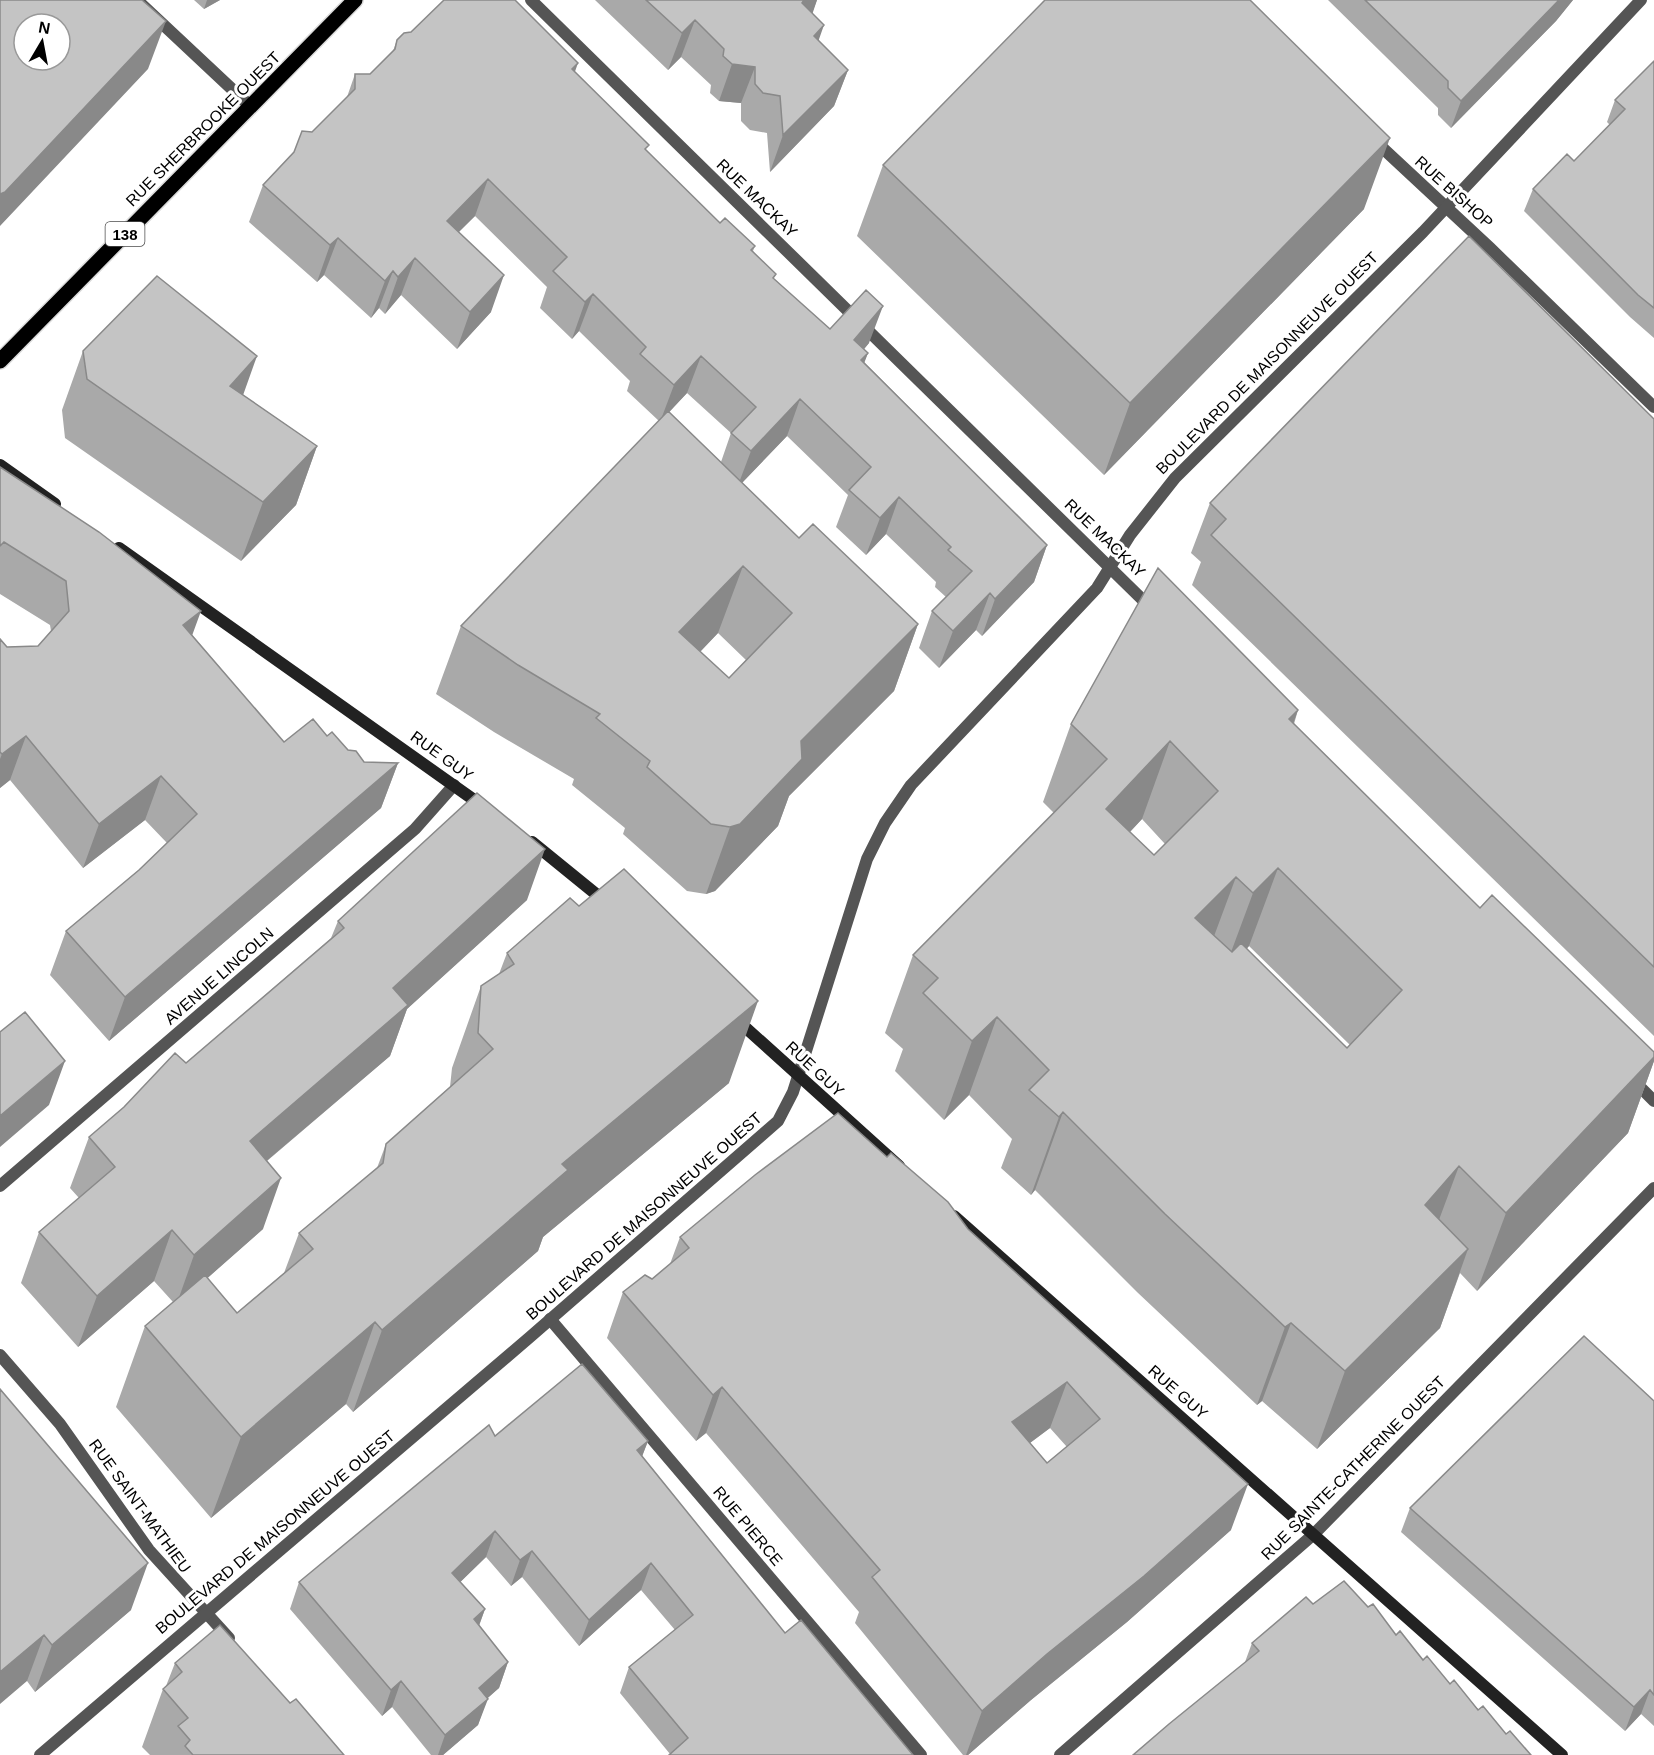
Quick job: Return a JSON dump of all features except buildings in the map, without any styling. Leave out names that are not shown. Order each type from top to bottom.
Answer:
[{"type":"main road","name":"RUE SHERBROOKE OUEST","points":[[0,361],[356,0]]},
{"type":"main road","points":[[0,465],[64,510]]},
{"type":"main road","name":"RUE GUY","points":[[112,543],[496,816]]},
{"type":"main road","points":[[522,835],[620,914]]},
{"type":"main road","name":"RUE GUY","points":[[724,1008],[906,1173]]},
{"type":"main road","name":"RUE GUY","points":[[941,1204],[1562,1755]]},
{"type":"street","points":[[137,0],[250,106]]},
{"type":"street","name":"RUE MACKAY","points":[[531,0],[1160,617]]},
{"type":"street","name":"BOULEVARD DE MAISONNEUVE OUEST","points":[[40,1755],[772,1127],[788,1104],[860,881],[885,823],[926,767],[1097,588],[1139,522],[1174,477],[1446,207],[1641,0]]},
{"type":"street","name":"RUE BISHOP","points":[[1365,131],[1654,407]]},
{"type":"street","name":"AVENUE LINCOLN","points":[[0,1186],[415,829],[454,785]]},
{"type":"street","points":[[1620,1068],[1654,1101]]},
{"type":"street","name":"RUE SAINTE-CATHERINE OUEST","points":[[1060,1755],[1314,1534],[1654,1188]]},
{"type":"street","name":"RUE PIERCE","points":[[550,1319],[921,1755]]},
{"type":"street","name":"RUE SAINT-MATHIEU","points":[[0,1355],[60,1424],[148,1550],[235,1646]]}]
